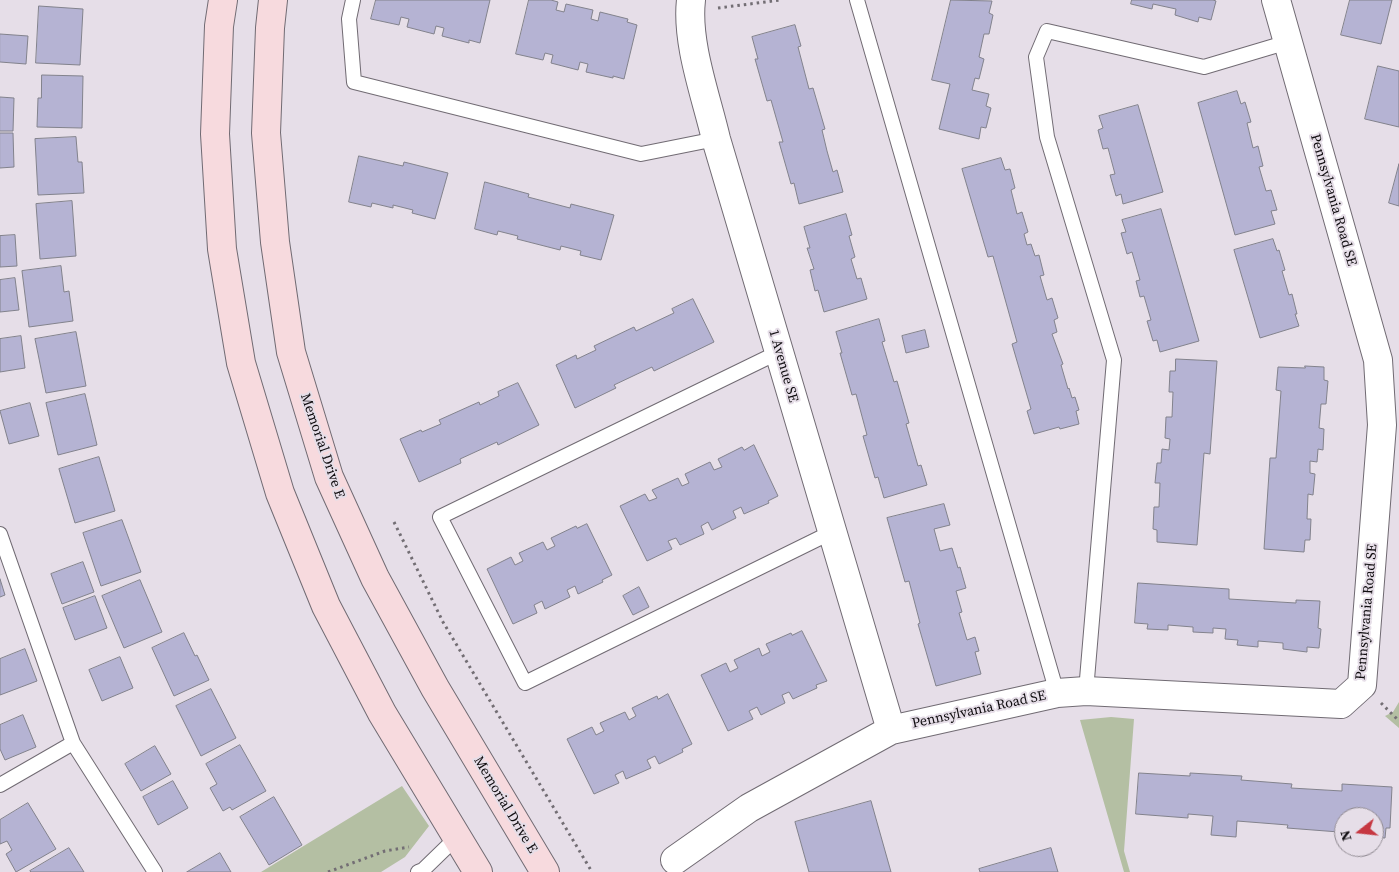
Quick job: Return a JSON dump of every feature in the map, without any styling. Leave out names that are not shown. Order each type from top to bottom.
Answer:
[{"type":"main road","points":[[224,0],[220,26],[215,134],[222,249],[241,363],[280,494],[326,606],[382,713],[478,872]]},
{"type":"main road","name":"Memorial Drive E","points":[[273,0],[270,28],[266,133],[275,242],[291,352],[329,477],[375,578],[430,680],[546,872]]},
{"type":"street","name":"Pennsylvania Road SE","points":[[676,860],[750,808],[891,730],[1057,693],[1086,690],[1341,704],[1362,685],[1382,425],[1378,360],[1276,0]]},
{"type":"street","name":"1 Avenue SE","points":[[691,5],[692,40],[716,139],[891,730]]},
{"type":"lane","points":[[353,0],[349,19],[354,82],[641,154],[716,139]]},
{"type":"lane","points":[[857,0],[1057,693]]},
{"type":"lane","points":[[1086,690],[1114,360],[1047,137],[1036,57],[1047,31],[1204,67],[1288,42]]},
{"type":"lane","points":[[779,352],[440,518],[525,683],[832,532]]},
{"type":"lane","points":[[0,534],[73,743],[155,872]]},
{"type":"lane","points":[[0,785],[73,743]]},
{"type":"lane","points":[[418,872],[423,870],[457,837]]},
{"type":"path","points":[[691,5],[716,9],[780,0]]},
{"type":"path","points":[[394,522],[443,622],[592,872]]},
{"type":"path","points":[[328,872],[384,851],[409,847]]},
{"type":"green space","points":[[1399,702],[1399,728],[1385,716],[1393,712]]},
{"type":"green space","points":[[1111,717],[1134,719],[1124,851],[1130,872],[1124,872],[1080,720]]},
{"type":"green space","points":[[402,786],[429,826],[405,857],[381,872],[261,872]]},
{"type":"building","points":[[376,0],[490,0],[480,43],[469,40],[469,43],[442,36],[444,28],[436,26],[434,34],[407,27],[409,19],[401,17],[399,25],[371,19]]},
{"type":"building","points":[[529,0],[551,0],[558,2],[556,10],[564,12],[566,4],[593,10],[591,19],[598,21],[600,12],[628,19],[627,22],[637,25],[624,79],[586,72],[588,64],[580,62],[578,70],[551,63],[553,55],[545,53],[543,60],[516,54]]},
{"type":"building","points":[[951,0],[992,1],[989,13],[993,15],[989,34],[984,34],[979,57],[984,59],[979,79],[975,78],[972,90],[989,94],[986,106],[991,108],[986,128],[981,127],[979,139],[939,129],[950,84],[932,80]]},
{"type":"building","points":[[1132,0],[1216,1],[1211,20],[1199,17],[1198,22],[1175,15],[1176,9],[1153,4],[1152,9],[1131,4]]},
{"type":"building","points":[[1350,0],[1392,0],[1381,44],[1341,35]]},
{"type":"building","points":[[39,6],[83,9],[80,65],[36,63]]},
{"type":"building","points":[[795,25],[801,46],[798,47],[809,89],[813,88],[825,129],[822,130],[833,172],[837,170],[843,192],[799,204],[794,183],[791,184],[779,142],[783,142],[771,100],[767,101],[755,59],[758,59],[752,37]]},
{"type":"building","points":[[0,34],[28,36],[26,64],[0,62]]},
{"type":"building","points":[[1378,66],[1399,71],[1399,127],[1365,119]]},
{"type":"building","points":[[42,75],[83,76],[82,128],[37,127],[38,98],[41,98]]},
{"type":"building","points":[[1237,91],[1241,104],[1245,102],[1251,122],[1247,123],[1253,148],[1258,146],[1263,166],[1259,167],[1266,191],[1271,190],[1277,210],[1271,211],[1275,224],[1235,235],[1198,103]]},
{"type":"building","points":[[0,97],[14,98],[13,131],[0,131]]},
{"type":"building","points":[[1138,105],[1163,192],[1123,204],[1121,194],[1116,196],[1110,175],[1115,174],[1108,148],[1103,149],[1098,130],[1103,128],[1099,116]]},
{"type":"building","points":[[0,133],[13,133],[14,167],[0,168]]},
{"type":"building","points":[[76,137],[78,162],[82,162],[84,193],[38,195],[35,139]]},
{"type":"building","points":[[359,156],[403,166],[404,162],[448,173],[435,219],[412,213],[413,210],[393,205],[393,208],[372,203],[371,207],[349,202]]},
{"type":"building","points":[[1001,158],[1005,170],[1010,169],[1015,188],[1011,190],[1017,214],[1022,212],[1028,232],[1024,234],[1027,245],[1031,244],[1035,256],[1039,255],[1044,275],[1040,276],[1047,300],[1052,298],[1058,318],[1054,320],[1057,332],[1052,334],[1063,364],[1061,365],[1068,389],[1072,398],[1075,397],[1079,410],[1076,411],[1079,424],[1034,434],[1027,411],[1031,409],[1012,344],[1017,342],[993,256],[988,257],[962,169]]},
{"type":"building","points":[[1399,164],[1399,206],[1389,203]]},
{"type":"building","points":[[485,182],[529,194],[528,197],[570,208],[571,204],[614,215],[601,260],[580,255],[581,251],[561,246],[560,250],[517,239],[518,236],[498,231],[497,235],[475,229]]},
{"type":"building","points":[[72,201],[76,256],[40,259],[36,204]]},
{"type":"building","points":[[1161,209],[1199,341],[1160,352],[1157,340],[1153,341],[1147,321],[1151,320],[1144,296],[1140,297],[1136,281],[1140,280],[1132,252],[1127,254],[1121,233],[1126,232],[1122,220]]},
{"type":"building","points":[[846,214],[852,235],[849,236],[855,257],[851,259],[857,279],[861,278],[867,299],[824,312],[818,290],[815,291],[810,270],[814,269],[807,248],[810,248],[804,227]]},
{"type":"building","points":[[15,235],[17,266],[0,267],[0,236]]},
{"type":"building","points":[[1273,239],[1277,251],[1279,250],[1285,270],[1282,271],[1289,295],[1292,294],[1299,326],[1260,338],[1234,250]]},
{"type":"building","points":[[61,266],[64,292],[69,291],[73,321],[29,327],[22,271]]},
{"type":"building","points":[[15,278],[19,310],[0,312],[0,280]]},
{"type":"building","points":[[693,299],[714,342],[654,371],[652,367],[614,385],[616,388],[575,408],[556,365],[576,355],[577,359],[596,350],[594,346],[634,327],[636,331],[674,313],[672,309]]},
{"type":"building","points":[[879,319],[885,341],[882,342],[894,382],[897,381],[909,423],[906,424],[918,466],[921,465],[927,485],[884,498],[878,477],[875,478],[863,436],[867,435],[856,394],[852,395],[836,332]]},
{"type":"building","points":[[925,330],[929,347],[906,353],[902,336]]},
{"type":"building","points":[[76,332],[86,386],[46,393],[35,339]]},
{"type":"building","points":[[21,336],[25,368],[0,372],[0,339]]},
{"type":"building","points":[[1176,359],[1217,361],[1210,454],[1204,453],[1197,545],[1157,542],[1157,530],[1153,529],[1154,507],[1159,507],[1160,483],[1155,483],[1157,463],[1161,463],[1162,449],[1169,450],[1170,439],[1165,438],[1166,417],[1172,417],[1173,392],[1169,392],[1170,371],[1175,371]]},
{"type":"building","points":[[1305,366],[1324,367],[1324,380],[1328,381],[1326,404],[1321,404],[1319,428],[1324,429],[1323,450],[1318,449],[1317,462],[1310,461],[1310,473],[1315,474],[1313,495],[1308,494],[1307,519],[1311,519],[1310,540],[1305,540],[1304,552],[1264,549],[1270,458],[1276,458],[1281,391],[1276,390],[1278,367],[1305,368]]},
{"type":"building","points":[[518,383],[539,425],[498,445],[497,442],[460,459],[461,463],[419,482],[400,439],[441,424],[439,420],[479,402],[480,405],[499,396],[498,392]]},
{"type":"building","points":[[85,394],[97,445],[58,455],[46,403]]},
{"type":"building","points":[[30,403],[39,436],[9,444],[0,411]]},
{"type":"building","points":[[754,445],[778,496],[768,501],[769,503],[744,514],[741,507],[733,511],[736,518],[712,530],[708,522],[701,526],[704,534],[680,545],[676,538],[668,541],[672,549],[647,561],[620,506],[645,494],[649,501],[657,498],[652,490],[678,478],[682,486],[689,483],[685,474],[710,462],[714,470],[722,467],[718,459],[742,447],[744,450]]},
{"type":"building","points":[[99,457],[115,511],[75,523],[59,469]]},
{"type":"building","points":[[944,504],[950,525],[934,529],[940,551],[952,548],[958,568],[960,567],[966,588],[956,591],[962,612],[959,613],[967,640],[975,637],[979,651],[975,652],[981,674],[936,686],[918,624],[920,623],[909,581],[905,582],[887,518]]},
{"type":"building","points":[[122,520],[141,572],[101,586],[83,533]]},
{"type":"building","points":[[587,524],[612,575],[602,580],[603,582],[578,594],[575,586],[567,590],[570,597],[545,609],[542,601],[534,605],[537,613],[513,624],[487,569],[511,557],[515,565],[523,561],[519,553],[543,542],[547,550],[555,546],[551,538],[576,526],[577,528]]},
{"type":"building","points":[[83,562],[94,592],[62,604],[51,574]]},
{"type":"building","points":[[0,579],[5,595],[0,597]]},
{"type":"building","points":[[140,580],[162,632],[124,648],[102,596]]},
{"type":"building","points":[[1138,583],[1229,589],[1229,599],[1296,603],[1296,600],[1320,601],[1318,628],[1321,629],[1319,648],[1307,647],[1307,652],[1283,649],[1283,643],[1258,641],[1258,647],[1237,645],[1238,640],[1225,639],[1226,629],[1213,628],[1213,633],[1193,632],[1193,627],[1168,625],[1168,630],[1147,629],[1148,624],[1135,623]]},
{"type":"building","points":[[639,587],[649,607],[633,615],[623,596]]},
{"type":"building","points":[[95,596],[107,628],[75,640],[63,608]]},
{"type":"building","points":[[802,631],[827,681],[816,685],[817,688],[793,699],[789,692],[782,695],[785,703],[761,715],[757,707],[749,711],[753,719],[728,731],[701,675],[726,663],[730,672],[738,668],[734,660],[759,648],[762,656],[770,652],[766,644],[791,633],[792,635]]},
{"type":"building","points":[[184,633],[209,680],[174,696],[152,648]]},
{"type":"building","points":[[25,649],[37,681],[0,695],[0,659]]},
{"type":"building","points":[[120,657],[133,688],[102,701],[89,670]]},
{"type":"building","points":[[211,689],[236,738],[201,756],[176,706]]},
{"type":"building","points":[[668,694],[692,744],[682,749],[683,752],[659,764],[655,756],[647,760],[651,768],[626,779],[623,771],[615,775],[619,783],[594,794],[567,739],[592,727],[596,735],[604,731],[600,723],[625,712],[629,720],[636,716],[632,708],[657,696],[658,699]]},
{"type":"building","points":[[23,715],[36,747],[5,760],[0,749],[0,725]]},
{"type":"building","points":[[240,745],[266,791],[232,810],[230,807],[223,811],[210,788],[217,784],[206,764]]},
{"type":"building","points":[[155,746],[171,774],[141,791],[125,764]]},
{"type":"building","points":[[1139,773],[1190,776],[1190,773],[1242,776],[1241,780],[1292,784],[1291,788],[1342,791],[1342,784],[1392,787],[1390,828],[1386,828],[1385,838],[1384,807],[1334,807],[1334,832],[1287,828],[1288,825],[1237,821],[1236,837],[1211,835],[1213,816],[1188,814],[1188,818],[1136,814]]},
{"type":"building","points":[[173,781],[188,808],[158,825],[143,797]]},
{"type":"building","points":[[274,797],[302,845],[269,865],[240,817]]},
{"type":"building","points":[[871,801],[891,872],[809,872],[795,822]]},
{"type":"building","points":[[28,803],[56,849],[16,872],[6,854],[12,850],[7,841],[0,844],[0,820]]},
{"type":"building","points":[[69,848],[84,872],[30,871]]},
{"type":"building","points":[[1051,848],[1058,872],[980,872],[979,869]]},
{"type":"building","points":[[220,853],[231,872],[187,872]]}]
